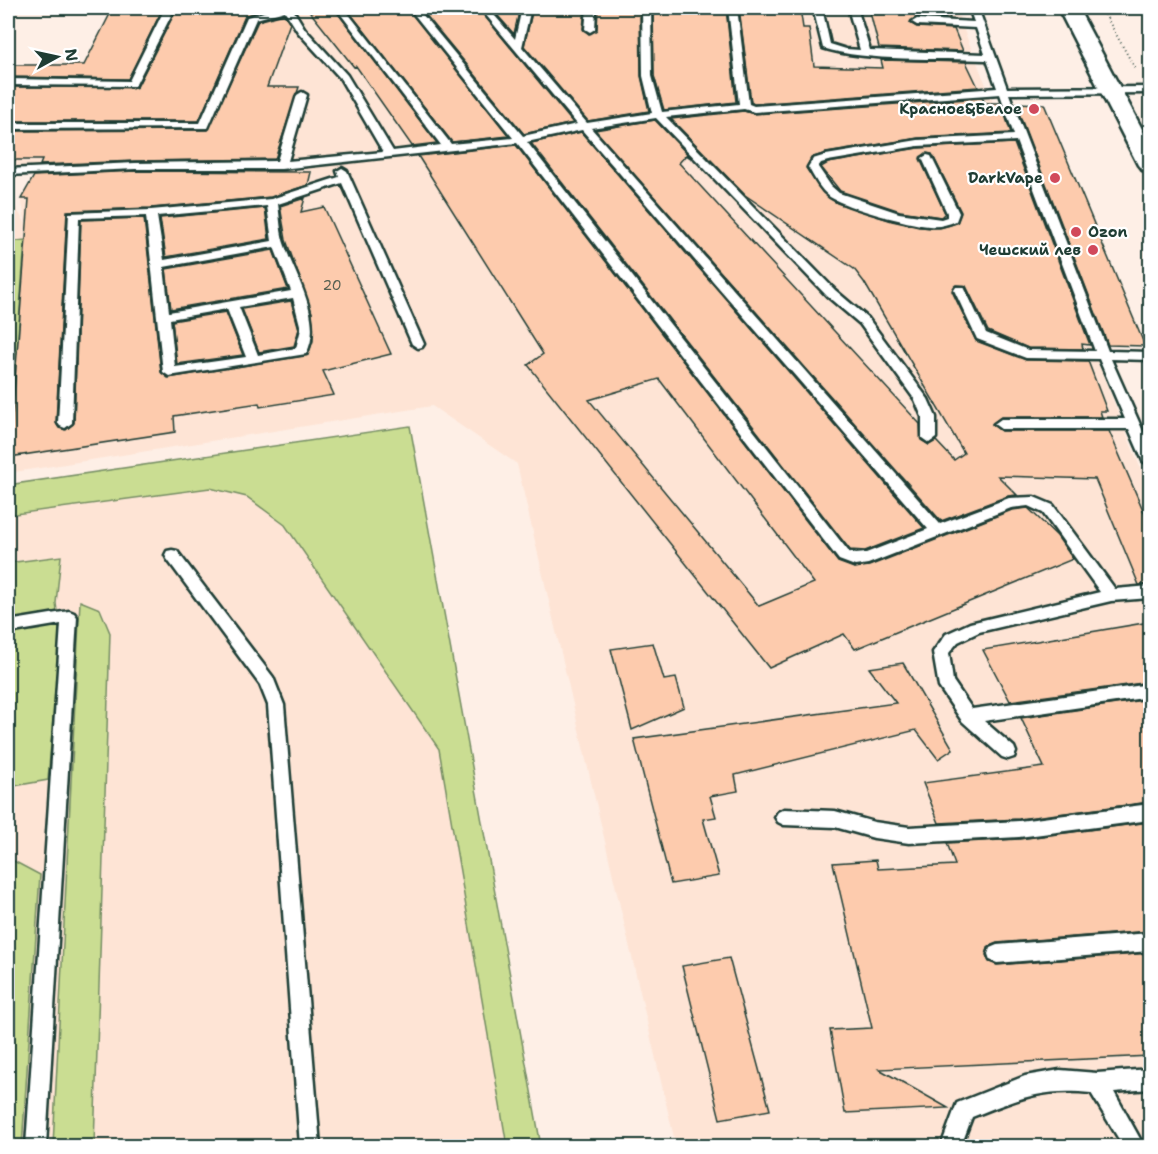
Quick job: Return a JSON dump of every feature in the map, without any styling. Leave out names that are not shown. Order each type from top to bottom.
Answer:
[{"type":"main road","points":[[1068,8],[1150,165]]},
{"type":"lane","points":[[8,82],[132,84],[170,8]]},
{"type":"lane","points":[[8,126],[204,126],[252,17],[286,8],[301,30],[344,77],[390,154]]},
{"type":"lane","points":[[340,8],[448,147]]},
{"type":"lane","points":[[413,8],[520,140],[844,556],[855,560],[868,558],[1009,503],[1029,501],[1048,509],[1111,594]]},
{"type":"lane","points":[[484,8],[584,126],[937,530]]},
{"type":"lane","points":[[518,46],[527,8]]},
{"type":"lane","points":[[590,29],[591,8]]},
{"type":"lane","points":[[646,8],[648,86],[650,99],[658,115],[769,231],[810,268],[831,293],[864,321],[921,399],[929,417],[930,438]]},
{"type":"lane","points":[[732,8],[744,106]]},
{"type":"lane","points":[[817,8],[826,46],[866,54],[992,57]]},
{"type":"lane","points":[[853,8],[866,54]]},
{"type":"lane","points":[[974,8],[1020,138],[1103,356],[1150,460]]},
{"type":"lane","points":[[917,22],[980,24]]},
{"type":"lane","points":[[8,172],[135,166],[281,166],[520,140],[584,126],[744,106],[754,109],[783,108],[940,94],[1003,91],[1149,90]]},
{"type":"lane","points":[[281,166],[302,95]]},
{"type":"lane","points":[[927,159],[953,213],[952,219],[941,224],[923,224],[835,195],[826,188],[813,167],[817,161],[826,158],[918,143],[1020,138]]},
{"type":"lane","points":[[338,160],[418,344]]},
{"type":"lane","points":[[65,423],[73,215],[151,213],[272,202],[345,179]]},
{"type":"lane","points":[[151,213],[160,264],[162,317],[169,372],[302,351],[307,329],[298,293],[278,243],[272,202]]},
{"type":"lane","points":[[160,264],[278,243]]},
{"type":"lane","points":[[960,290],[981,336],[1005,347],[1036,355],[1150,356]]},
{"type":"lane","points":[[162,317],[298,293]]},
{"type":"lane","points":[[232,306],[254,360]]},
{"type":"lane","points":[[1001,424],[1134,423]]},
{"type":"lane","points":[[172,555],[267,682],[276,705],[310,1146]]},
{"type":"lane","points":[[1008,752],[968,716],[945,682],[941,652],[952,638],[975,627],[1111,594],[1150,592]]},
{"type":"lane","points":[[8,627],[69,616],[36,1146]]},
{"type":"lane","points":[[968,716],[1150,691]]},
{"type":"lane","points":[[784,817],[835,819],[874,830],[909,835],[1019,829],[1150,812]]},
{"type":"lane","points":[[997,954],[1150,942]]},
{"type":"lane","points":[[951,1146],[964,1110],[1025,1086],[1060,1080],[1097,1083],[1150,1079]]},
{"type":"lane","points":[[1097,1083],[1134,1146]]},
{"type":"path","points":[[1102,8],[1149,90]]},
{"type":"shaded area","points":[[113,8],[955,8],[1150,492],[1150,1146],[676,1146],[517,464],[432,406],[8,473],[8,195],[26,224],[21,199],[36,172],[8,173],[8,65],[87,64],[89,59],[86,59],[89,53],[110,52],[118,27],[103,27]]},
{"type":"shaded area","points":[[410,426],[541,1146],[8,1146],[8,485]]},
{"type":"green space","points":[[25,240],[9,457],[8,475],[8,242]]},
{"type":"green space","points":[[410,426],[541,1146],[507,1146],[439,749],[285,525],[247,497],[210,488],[8,515],[8,485]]},
{"type":"green space","points":[[61,556],[56,603],[59,646],[48,780],[8,787],[8,563]]},
{"type":"green space","points":[[80,601],[100,609],[110,633],[94,1146],[53,1146]]},
{"type":"green space","points":[[8,858],[40,875],[22,1146],[8,1146]]},
{"type":"building","points":[[113,8],[163,8],[128,79],[8,77],[8,65],[84,65]]},
{"type":"building","points":[[177,8],[271,8],[245,16],[199,121],[8,121],[8,87],[137,87]]},
{"type":"building","points":[[307,8],[334,8],[437,143],[412,146],[356,66],[354,67]]},
{"type":"building","points":[[346,8],[407,8],[509,136],[452,142]]},
{"type":"building","points":[[420,8],[478,8],[573,123],[524,134]]},
{"type":"building","points":[[491,8],[520,8],[514,34]]},
{"type":"building","points":[[533,8],[585,8],[583,29],[589,34],[597,29],[598,8],[640,8],[641,76],[649,111],[588,121],[524,46]]},
{"type":"building","points":[[653,8],[726,8],[736,102],[664,110],[654,76]]},
{"type":"building","points":[[739,8],[800,8],[803,28],[809,28],[814,66],[883,68],[881,60],[966,62],[978,87],[754,104],[751,102]]},
{"type":"building","points":[[869,8],[947,8],[950,18],[917,17],[910,23],[917,27],[954,29],[963,51],[879,48]]},
{"type":"building","points":[[284,14],[290,23],[267,87],[299,87],[275,159],[40,165],[42,160],[8,160],[8,131],[208,130],[258,21]]},
{"type":"building","points":[[982,98],[985,103],[1001,103],[1011,133],[918,138],[826,153],[811,158],[806,168],[822,192],[837,203],[892,221],[919,227],[940,228],[957,223],[961,212],[932,154],[926,153],[920,159],[945,213],[941,217],[900,211],[840,191],[821,167],[828,163],[918,148],[1014,143],[1090,345],[1082,344],[1083,349],[1028,348],[988,331],[966,286],[956,285],[952,291],[976,341],[1026,360],[1088,361],[1107,411],[1100,411],[1102,417],[1001,417],[992,424],[1001,431],[1109,431],[1150,526],[1150,584],[1139,585],[1095,479],[998,476],[1017,495],[1008,496],[941,521],[595,130],[655,120],[692,159],[686,155],[679,163],[920,424],[921,440],[929,445],[936,441],[954,460],[964,453],[864,282],[854,269],[745,195],[671,119],[744,111],[754,114]]},
{"type":"building","points":[[1015,103],[1044,104],[1145,346],[1108,345]]},
{"type":"building","points":[[581,132],[924,528],[865,551],[850,550],[531,143]]},
{"type":"building","points":[[516,145],[838,562],[854,568],[869,566],[1012,510],[1028,508],[1057,536],[1073,559],[855,649],[844,634],[769,668],[528,365],[543,354],[418,156]],"holes":[[[659,379],[814,583],[759,606],[589,400]]]},
{"type":"building","points":[[135,171],[311,172],[308,185],[271,197],[151,208],[67,211],[56,423],[59,428],[66,430],[74,423],[81,220],[144,218],[161,372],[168,378],[308,355],[313,341],[312,313],[286,240],[280,206],[305,198],[301,212],[324,207],[391,354],[323,371],[334,395],[260,407],[259,403],[174,416],[175,432],[9,457],[29,199],[21,199],[34,176]]},
{"type":"building","points":[[265,208],[269,239],[166,257],[160,218]]},
{"type":"building","points":[[273,250],[288,289],[171,309],[166,269]]},
{"type":"building","points":[[291,301],[299,329],[294,346],[259,352],[242,309]]},
{"type":"building","points":[[226,312],[243,355],[177,364],[172,321]]},
{"type":"building","points":[[1150,622],[1150,682],[1010,701],[983,650]]},
{"type":"building","points":[[653,643],[664,680],[676,678],[684,707],[632,730],[611,649]]},
{"type":"building","points":[[903,663],[953,749],[938,759],[916,730],[735,775],[738,791],[710,796],[716,817],[703,819],[719,876],[671,884],[634,739],[896,703],[869,668]]},
{"type":"building","points":[[1150,699],[1150,802],[1019,819],[939,823],[923,783],[1044,767],[1021,718]]},
{"type":"building","points":[[1150,822],[1150,931],[997,943],[989,946],[986,955],[989,962],[997,965],[1150,953],[1150,1056],[879,1069],[948,1108],[845,1113],[830,1030],[872,1028],[833,863],[876,860],[878,869],[955,865],[947,843],[1019,839]]},
{"type":"building","points":[[729,958],[770,1110],[720,1119],[682,966]]},
{"type":"place","name":"Красное&Белое","points":[[1034,109]]},
{"type":"place","name":"DarkVape","points":[[1055,178]]},
{"type":"place","name":"Ozon","points":[[1076,232]]},
{"type":"place","name":"Чешский лев","points":[[1093,250]]}]
